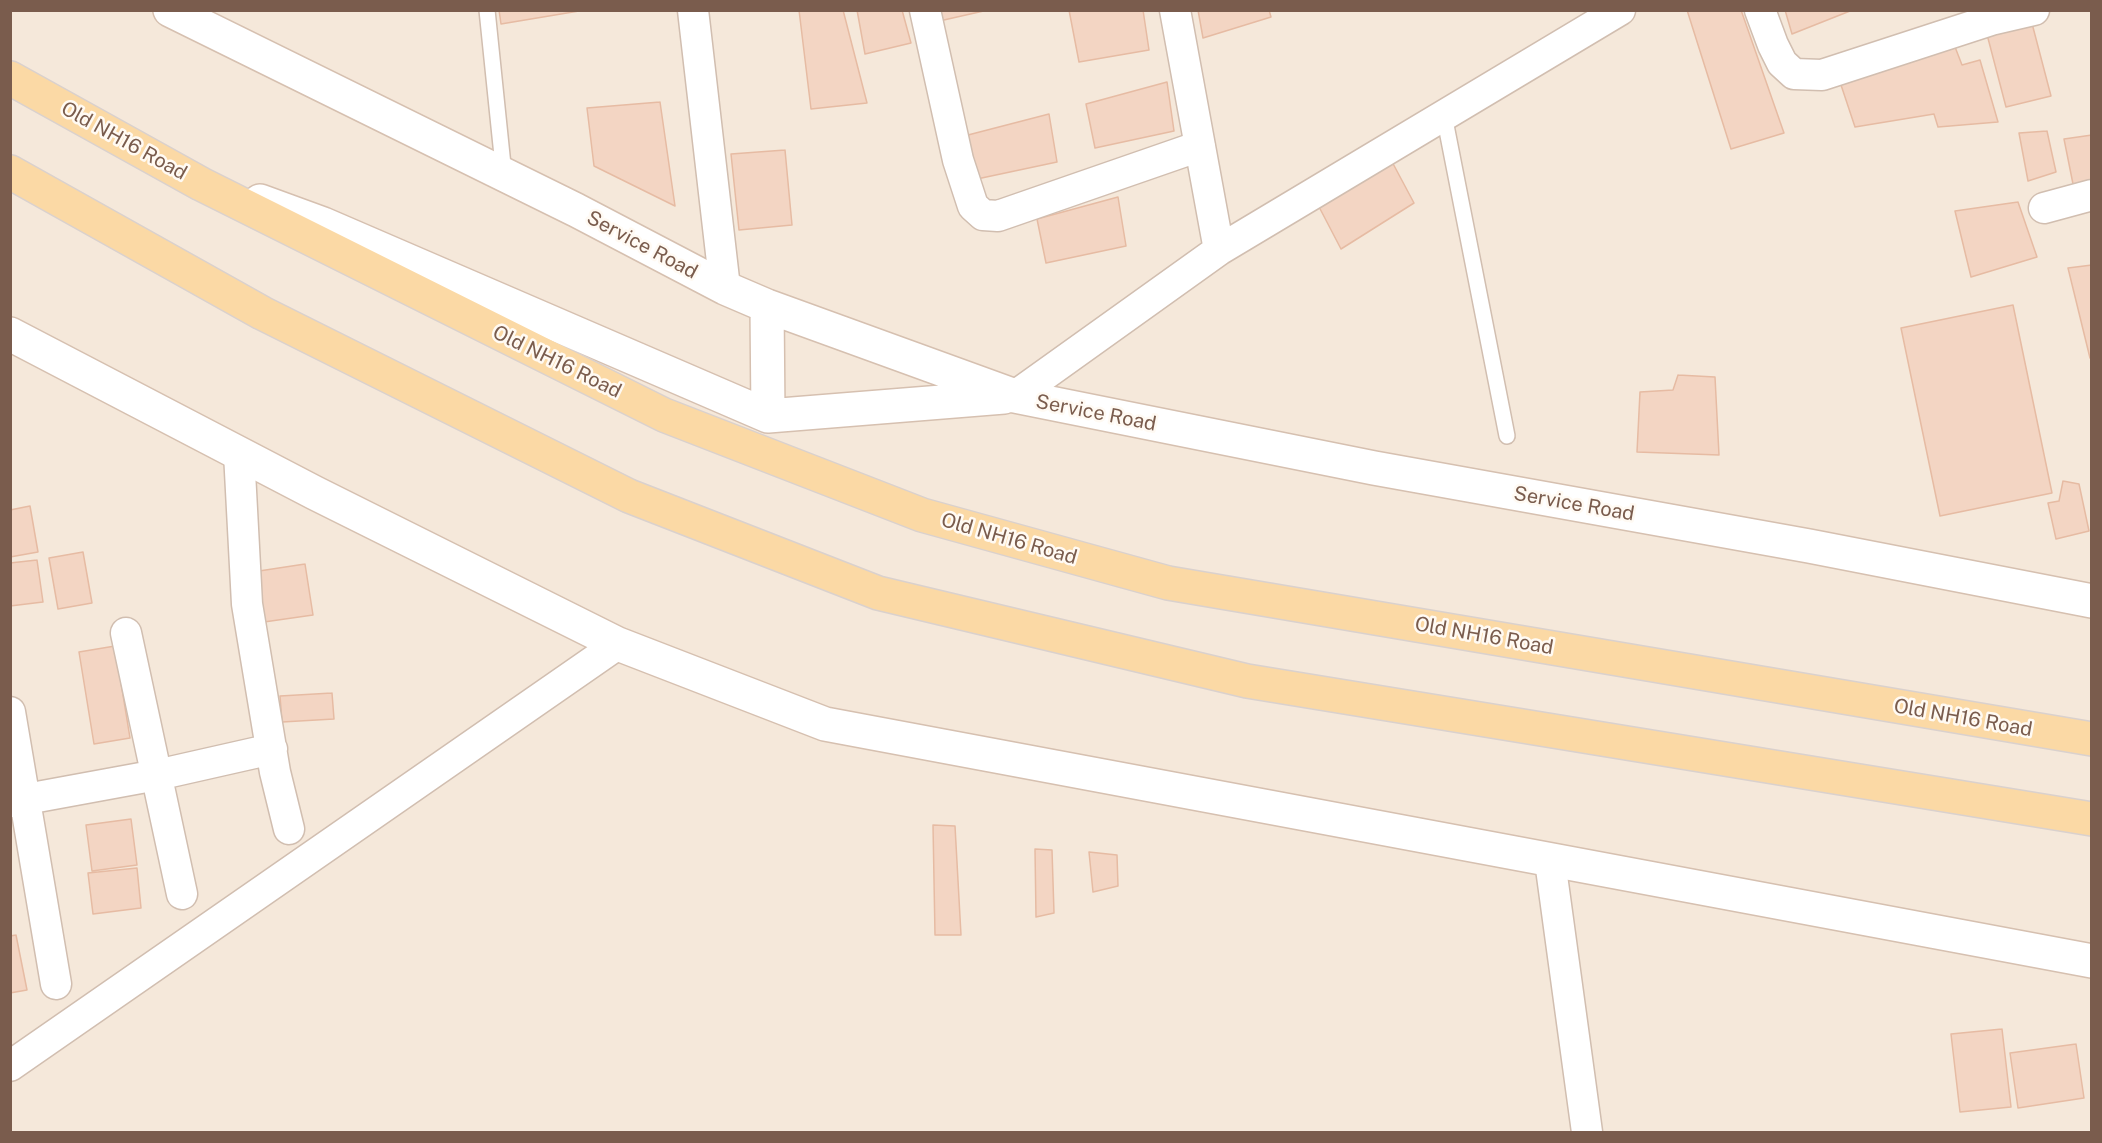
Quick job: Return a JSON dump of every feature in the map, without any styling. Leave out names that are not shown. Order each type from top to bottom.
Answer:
[{"type":"main road","name":"Old NH16 Road","points":[[10,78],[177,171],[664,415],[922,515],[1168,583],[2091,739]]},
{"type":"main road","points":[[10,172],[262,313],[629,496],[878,593],[1247,681],[2091,819]]},
{"type":"street","name":"Service Road","points":[[170,10],[576,210],[725,288],[768,306],[1015,396],[1374,468],[1797,544],[2091,601]]},
{"type":"street","points":[[693,10],[725,288]]},
{"type":"street","points":[[925,10],[958,159],[973,206],[983,215],[998,216],[1200,146]]},
{"type":"street","points":[[1174,10],[1219,250]]},
{"type":"street","points":[[1760,10],[1782,63],[1794,74],[1822,75],[1991,20],[2034,10]]},
{"type":"street","points":[[177,171],[323,224],[768,416],[1015,396],[1219,250],[1444,115],[1606,14]]},
{"type":"street","points":[[2044,208],[2091,195]]},
{"type":"street","points":[[768,306],[768,416]]},
{"type":"street","points":[[10,334],[239,453],[618,644],[825,724],[2091,961]]},
{"type":"street","points":[[239,453],[247,604],[272,749],[289,829]]},
{"type":"street","points":[[126,633],[182,894]]},
{"type":"street","points":[[10,1066],[618,644]]},
{"type":"street","points":[[10,712],[18,801],[56,984]]},
{"type":"street","points":[[18,801],[157,775],[272,749]]},
{"type":"street","points":[[1550,861],[1587,1132]]},
{"type":"lane","points":[[486,10],[504,176]]},
{"type":"lane","points":[[1444,115],[1507,436]]},
{"type":"shaded area","points":[[11,11],[2091,11],[2091,1132],[11,1132]]},
{"type":"building","points":[[499,10],[579,10],[579,11],[501,24]]},
{"type":"building","points":[[799,10],[843,10],[867,103],[811,109]]},
{"type":"building","points":[[857,10],[902,10],[911,43],[865,54]]},
{"type":"building","points":[[933,10],[988,10],[935,22]]},
{"type":"building","points":[[1069,10],[1143,10],[1149,50],[1079,62]]},
{"type":"building","points":[[1198,10],[1269,10],[1271,17],[1203,38]]},
{"type":"building","points":[[1687,10],[1741,10],[1784,133],[1731,149]]},
{"type":"building","points":[[1785,10],[1849,10],[1850,11],[1792,34]]},
{"type":"building","points":[[2029,12],[2051,96],[2006,107],[1984,23]]},
{"type":"building","points":[[1950,34],[1962,65],[1980,60],[1998,122],[1938,127],[1934,114],[1855,127],[1836,70]]},
{"type":"building","points":[[1167,82],[1174,131],[1095,148],[1086,104]]},
{"type":"building","points":[[660,102],[675,206],[594,166],[587,108]]},
{"type":"building","points":[[1049,114],[1057,162],[977,179],[968,135]]},
{"type":"building","points":[[2047,131],[2056,172],[2028,181],[2019,133]]},
{"type":"building","points":[[2092,135],[2092,184],[2074,189],[2064,139]]},
{"type":"building","points":[[785,150],[792,225],[739,230],[731,154]]},
{"type":"building","points":[[1390,158],[1414,203],[1341,249],[1317,203]]},
{"type":"building","points":[[1118,197],[1126,246],[1046,263],[1037,219]]},
{"type":"building","points":[[2018,202],[2037,257],[1971,277],[1955,211]]},
{"type":"building","points":[[2092,265],[2092,358],[2090,358],[2068,268]]},
{"type":"building","points":[[2013,305],[2052,493],[1940,516],[1901,328]]},
{"type":"building","points":[[1678,375],[1715,377],[1719,455],[1637,452],[1640,392],[1673,390]]},
{"type":"building","points":[[2063,481],[2079,484],[2089,531],[2056,539],[2048,503],[2059,501]]},
{"type":"building","points":[[30,506],[38,552],[10,557],[10,510]]},
{"type":"building","points":[[83,552],[92,603],[58,609],[49,558]]},
{"type":"building","points":[[37,560],[43,602],[10,606],[10,563]]},
{"type":"building","points":[[305,564],[313,615],[264,622],[259,571]]},
{"type":"building","points":[[115,646],[130,738],[94,744],[79,652]]},
{"type":"building","points":[[332,693],[334,719],[282,722],[280,696]]},
{"type":"building","points":[[131,819],[137,865],[92,871],[86,825]]},
{"type":"building","points":[[933,825],[955,826],[961,935],[935,935]]},
{"type":"building","points":[[1035,849],[1052,850],[1054,913],[1036,917]]},
{"type":"building","points":[[1089,852],[1117,855],[1118,886],[1093,892]]},
{"type":"building","points":[[137,868],[141,908],[93,914],[88,873]]},
{"type":"building","points":[[16,935],[27,990],[10,993],[10,936]]},
{"type":"building","points":[[2002,1029],[2011,1107],[1960,1112],[1951,1034]]},
{"type":"building","points":[[2076,1044],[2084,1098],[2018,1108],[2010,1053]]}]
